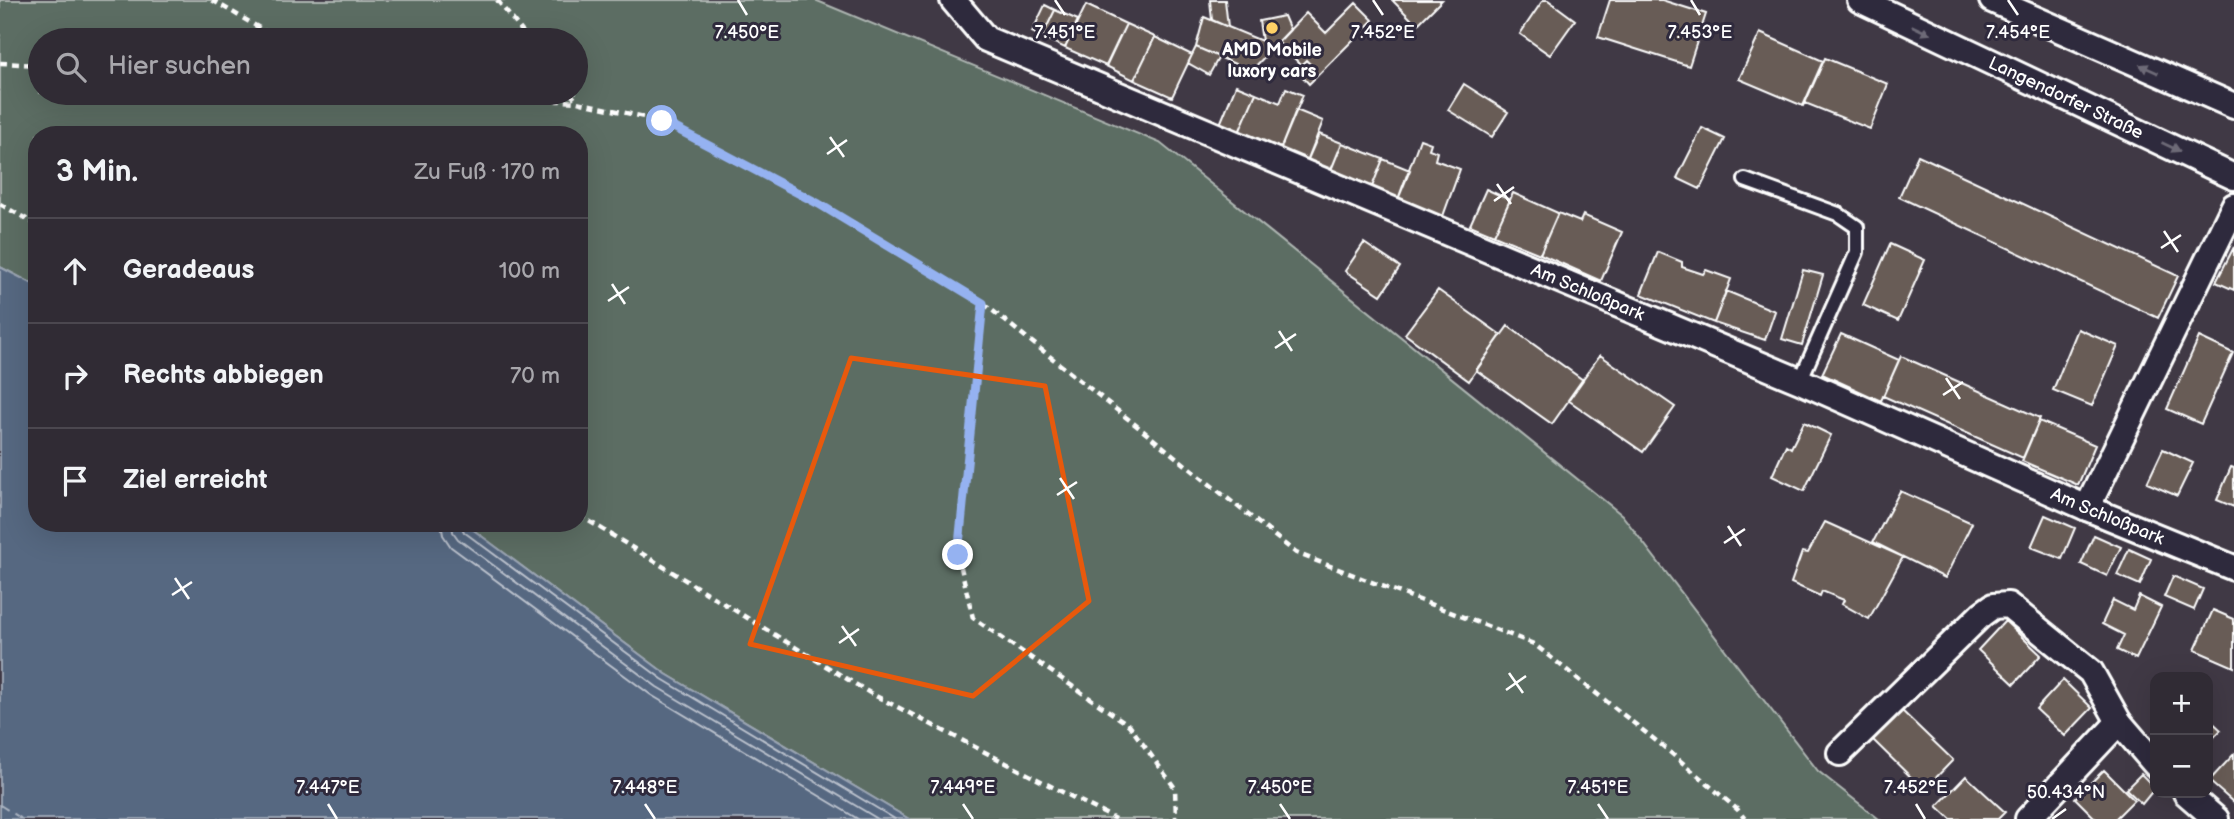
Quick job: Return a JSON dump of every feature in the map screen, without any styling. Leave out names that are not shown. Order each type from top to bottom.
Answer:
[{"type":"street","name":"Am Schloßpark","points":[[953,0],[986,39],[1800,381],[2087,508],[2234,568]]},
{"type":"street","name":"Langendorfer Straße","points":[[1860,0],[2234,177]]},
{"type":"street","points":[[1992,0],[2234,106]]},
{"type":"street","points":[[2087,508],[2234,206]]},
{"type":"street","points":[[1840,753],[1982,614],[1993,606],[2008,605],[2091,672],[2119,722],[2150,758]]},
{"type":"street","points":[[2028,819],[2119,722]]},
{"type":"street","points":[[2192,798],[2216,819]]},
{"type":"lane","points":[[1745,180],[1838,214],[1857,227],[1857,252],[1800,381]]},
{"type":"path","points":[[212,0],[260,28]]},
{"type":"path","points":[[497,0],[519,28]]},
{"type":"path","points":[[0,63],[28,64]]},
{"type":"path","points":[[588,104],[662,121],[819,204],[983,303],[1296,553],[1534,644],[1664,747],[1745,819]]},
{"type":"path","points":[[0,204],[28,220]]},
{"type":"path","points":[[983,303],[958,555],[973,618],[1129,725],[1175,788],[1176,819]]},
{"type":"path","points":[[588,521],[870,693],[1115,819]]},
{"type":"highlighted area","points":[[851,358],[1045,386],[1089,601],[973,696],[750,644]]},
{"type":"green space","points":[[0,0],[815,0],[1160,143],[1622,515],[1818,771],[1879,819],[909,819],[666,674],[476,532],[588,532],[588,126],[28,126],[28,281],[0,267]]},
{"type":"water","points":[[0,267],[28,281],[28,532],[476,532],[666,674],[909,819],[0,819]]},
{"type":"building","points":[[1210,0],[1225,0],[1228,27],[1212,20]]},
{"type":"building","points":[[1392,0],[1442,0],[1417,25]]},
{"type":"building","points":[[1543,0],[1548,0],[1575,20],[1550,55],[1520,34]]},
{"type":"building","points":[[1610,0],[1662,0],[1706,14],[1689,66],[1598,37]]},
{"type":"building","points":[[1356,3],[1373,20],[1309,84],[1302,76],[1312,66],[1306,60],[1301,65],[1278,42],[1306,13],[1326,33]]},
{"type":"building","points":[[1045,5],[1055,10],[1042,37],[1032,32]]},
{"type":"building","points":[[1086,5],[1126,24],[1106,66],[1065,48]]},
{"type":"building","points":[[1055,10],[1078,20],[1065,48],[1042,37]]},
{"type":"building","points":[[1284,16],[1290,30],[1271,50],[1262,41],[1259,21]]},
{"type":"building","points":[[1204,17],[1262,41],[1271,50],[1251,71],[1196,47]]},
{"type":"building","points":[[1126,24],[1155,37],[1134,80],[1106,66]]},
{"type":"building","points":[[1760,33],[1823,61],[1803,106],[1739,79]]},
{"type":"building","points":[[1155,37],[1192,55],[1172,97],[1134,80]]},
{"type":"building","points":[[1196,47],[1219,57],[1209,75],[1188,63]]},
{"type":"building","points":[[1825,58],[1888,84],[1870,129],[1805,103]]},
{"type":"building","points":[[1464,84],[1508,112],[1492,137],[1448,110]]},
{"type":"building","points":[[1236,85],[1256,93],[1237,137],[1218,129]]},
{"type":"building","points":[[1286,88],[1303,95],[1278,155],[1237,137],[1256,93],[1280,103]]},
{"type":"building","points":[[1296,110],[1323,121],[1305,166],[1278,155]]},
{"type":"building","points":[[1702,128],[1725,139],[1700,189],[1677,178]]},
{"type":"building","points":[[1319,134],[1342,143],[1329,175],[1305,166]]},
{"type":"building","points":[[1420,139],[1431,143],[1429,149],[1437,152],[1435,160],[1460,169],[1443,216],[1397,202]]},
{"type":"building","points":[[1342,143],[1383,159],[1370,192],[1329,175]]},
{"type":"building","points":[[1918,155],[2178,276],[2158,318],[1899,197]]},
{"type":"building","points":[[1383,159],[1410,170],[1397,202],[1370,192]]},
{"type":"building","points":[[1486,189],[1510,200],[1494,235],[1470,225]]},
{"type":"building","points":[[1513,193],[1558,213],[1540,254],[1494,235]]},
{"type":"building","points":[[1558,213],[1580,222],[1583,215],[1622,232],[1601,281],[1540,254]]},
{"type":"building","points":[[1364,243],[1400,267],[1381,295],[1345,271]]},
{"type":"building","points":[[1890,244],[1925,260],[1898,321],[1863,305]]},
{"type":"building","points":[[2234,247],[2234,290],[2216,282]]},
{"type":"building","points":[[1658,252],[1682,262],[1682,267],[1703,274],[1706,270],[1731,279],[1714,323],[1641,294]]},
{"type":"building","points":[[1803,270],[1823,275],[1802,345],[1782,339]]},
{"type":"building","points":[[1438,290],[1501,335],[1469,381],[1405,334]]},
{"type":"building","points":[[1726,291],[1775,311],[1765,340],[1714,323]]},
{"type":"building","points":[[1508,326],[1583,380],[1552,424],[1476,370]]},
{"type":"building","points":[[2078,329],[2118,346],[2092,406],[2053,390]]},
{"type":"building","points":[[1841,334],[1899,360],[1881,401],[1822,374]]},
{"type":"building","points":[[2199,337],[2233,353],[2201,424],[2167,409]]},
{"type":"building","points":[[1600,355],[1675,407],[1643,452],[1568,400]]},
{"type":"building","points":[[1901,356],[2040,418],[2023,458],[1883,396]]},
{"type":"building","points":[[2039,421],[2095,445],[2078,485],[2022,461]]},
{"type":"building","points":[[1804,422],[1831,435],[1804,491],[1772,476],[1786,445],[1791,448]]},
{"type":"building","points":[[2163,449],[2193,463],[2177,496],[2147,483]]},
{"type":"building","points":[[2231,467],[2234,468],[2234,507],[2217,500]]},
{"type":"building","points":[[1900,491],[1972,523],[1945,578],[1873,542]]},
{"type":"building","points":[[2045,515],[2075,528],[2062,559],[2031,547]]},
{"type":"building","points":[[1825,522],[1903,557],[1869,619],[1842,604],[1844,600],[1822,591],[1820,596],[1791,583],[1802,552],[1808,553]]},
{"type":"building","points":[[2094,535],[2121,547],[2107,576],[2081,564]]},
{"type":"building","points":[[2129,549],[2151,559],[2140,585],[2117,575]]},
{"type":"building","points":[[2173,576],[2203,589],[2194,610],[2164,597]]},
{"type":"building","points":[[2139,596],[2161,607],[2136,659],[2117,650],[2124,635],[2102,624],[2113,600],[2133,610]]},
{"type":"building","points":[[2213,610],[2234,619],[2234,667],[2195,650]]},
{"type":"building","points":[[2005,621],[2041,655],[2014,684],[1978,650]]},
{"type":"building","points":[[2063,680],[2092,708],[2065,736],[2036,709]]},
{"type":"building","points":[[1898,707],[1953,760],[1924,790],[1869,736]]},
{"type":"building","points":[[2213,723],[2221,730],[2213,738]]},
{"type":"building","points":[[2234,754],[2234,803],[2213,785],[2213,777]]},
{"type":"building","points":[[2104,770],[2134,800],[2115,819],[2096,819],[2075,798]]},
{"type":"building","points":[[2141,774],[2150,783],[2150,794],[2142,804],[2126,789]]},
{"type":"building","points":[[1966,776],[2005,812],[1998,819],[1951,819],[1937,806]]},
{"type":"ferry route","points":[[0,805],[22,819]]},
{"type":"place","name":"AMD Mobile luxory cars","points":[[1272,28]]},
{"type":"route","points":[[662,121],[819,204],[983,303],[958,555]]}]
